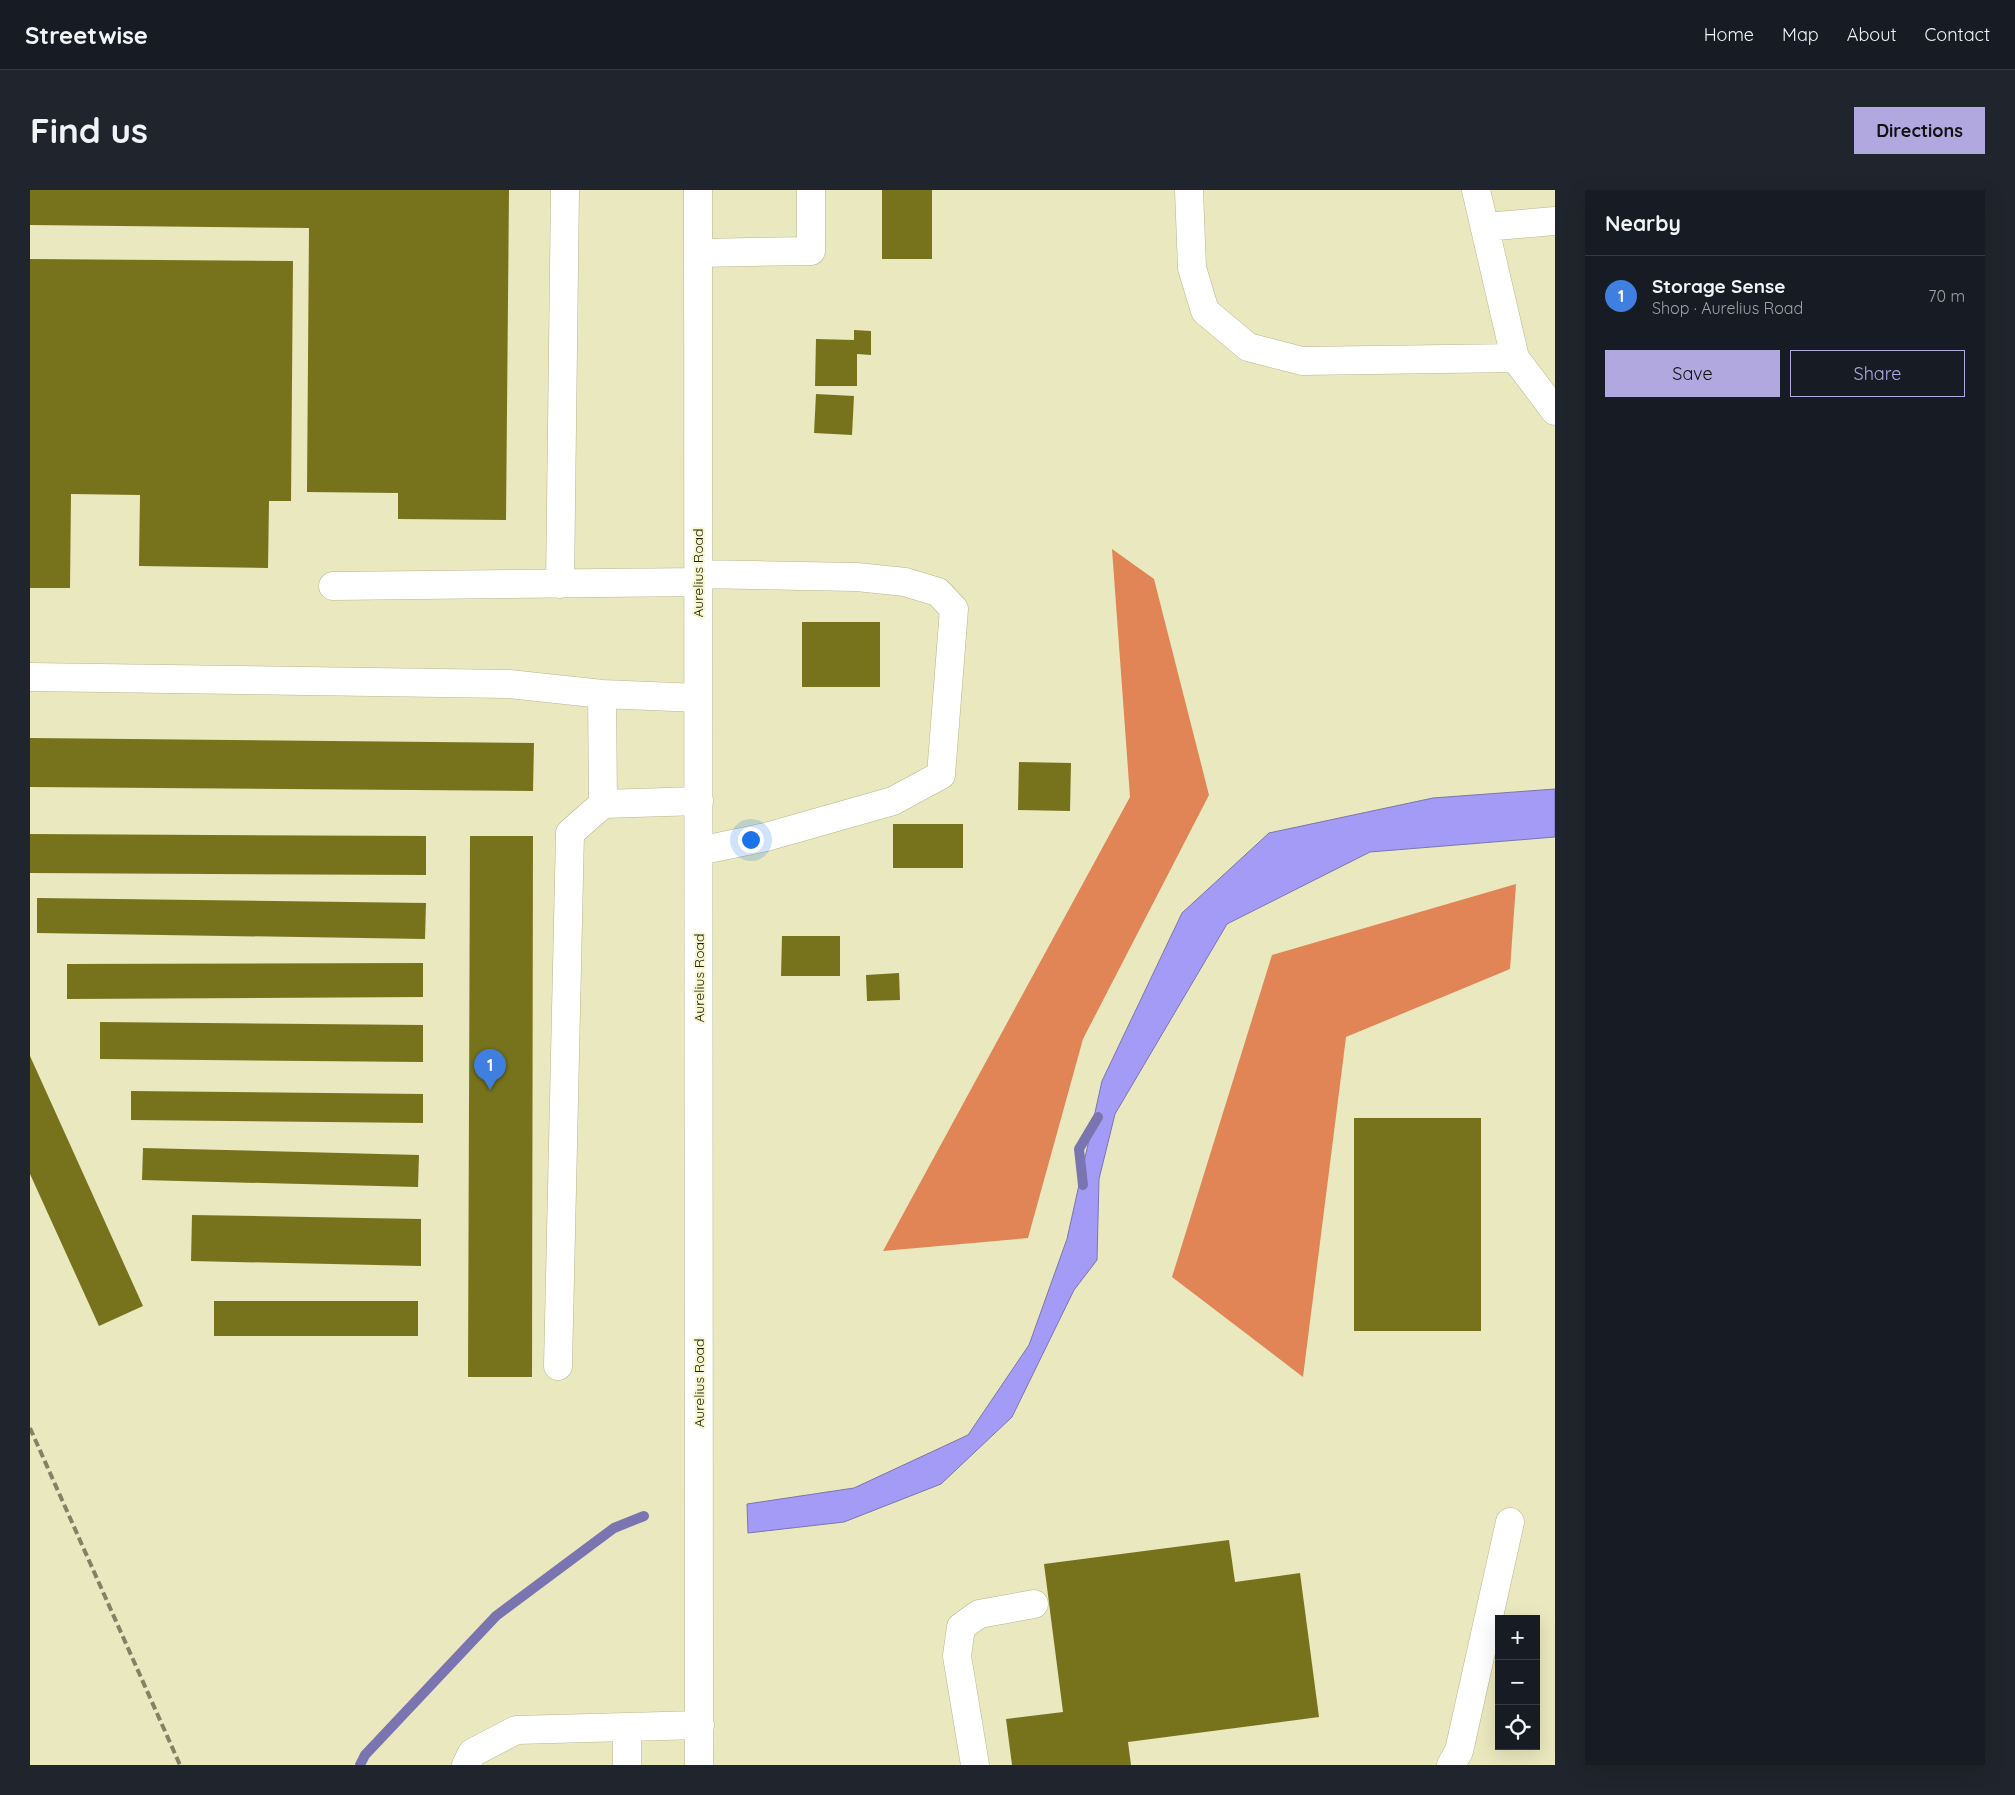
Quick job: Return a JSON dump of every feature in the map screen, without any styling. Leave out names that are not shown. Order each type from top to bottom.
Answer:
[{"type":"street","points":[[560,584],[565,190]]},
{"type":"street","name":"Aurelius Road","points":[[698,190],[700,1765]]},
{"type":"street","points":[[698,253],[811,251],[811,190]]},
{"type":"street","points":[[1188,190],[1192,268],[1206,311],[1248,347],[1302,361],[1515,358]]},
{"type":"street","points":[[1476,190],[1515,358],[1555,411]]},
{"type":"street","points":[[1485,227],[1555,221]]},
{"type":"street","points":[[333,586],[560,584],[698,578],[857,577],[905,582],[938,592],[954,609],[941,774],[893,801],[766,837],[699,852]]},
{"type":"street","points":[[30,677],[509,684],[602,694],[698,698]]},
{"type":"street","points":[[602,694],[603,804]]},
{"type":"street","points":[[558,1366],[570,833],[603,804],[699,801]]},
{"type":"street","points":[[1451,1765],[1459,1750],[1510,1522]]},
{"type":"street","points":[[975,1765],[957,1656],[962,1627],[979,1614],[1034,1604]]},
{"type":"street","points":[[466,1765],[472,1753],[516,1730],[700,1725]]},
{"type":"street","points":[[627,1727],[627,1765]]},
{"type":"shaded area","points":[[1112,549],[1154,579],[1209,795],[1083,1039],[1028,1238],[883,1251],[1130,797]]},
{"type":"shaded area","points":[[1555,789],[1555,837],[1370,852],[1227,924],[1115,1114],[1099,1179],[1097,1260],[1074,1290],[1012,1417],[941,1484],[844,1522],[748,1533],[747,1504],[854,1488],[968,1435],[1029,1345],[1067,1239],[1102,1081],[1182,913],[1269,833],[1433,798]]},
{"type":"shaded area","points":[[1516,884],[1510,969],[1346,1037],[1303,1377],[1172,1277],[1272,955]]},
{"type":"building","points":[[30,190],[509,190],[506,520],[398,519],[398,493],[307,492],[309,228],[30,225]]},
{"type":"building","points":[[882,190],[932,190],[932,259],[882,259]]},
{"type":"building","points":[[30,259],[293,261],[291,501],[269,501],[268,568],[139,566],[140,495],[71,494],[70,588],[30,588]]},
{"type":"building","points":[[854,330],[871,331],[871,355],[857,354],[857,386],[815,386],[816,339],[854,340]]},
{"type":"building","points":[[816,394],[854,396],[852,435],[814,433]]},
{"type":"building","points":[[802,622],[880,622],[880,687],[802,687]]},
{"type":"building","points":[[30,738],[534,743],[533,791],[30,787]]},
{"type":"building","points":[[1019,762],[1071,763],[1070,811],[1018,810]]},
{"type":"building","points":[[893,824],[963,824],[963,868],[893,868]]},
{"type":"building","points":[[30,834],[426,836],[426,875],[30,873]]},
{"type":"building","points":[[470,836],[533,836],[532,1377],[468,1377]]},
{"type":"building","points":[[37,898],[426,903],[425,939],[37,933]]},
{"type":"building","points":[[782,936],[840,936],[840,976],[781,976]]},
{"type":"building","points":[[423,963],[423,997],[67,999],[67,964]]},
{"type":"building","points":[[899,973],[900,1000],[867,1001],[866,975]]},
{"type":"building","points":[[100,1022],[423,1025],[423,1062],[100,1059]]},
{"type":"building","points":[[30,1056],[143,1306],[99,1326],[30,1174]]},
{"type":"building","points":[[131,1091],[423,1094],[423,1123],[131,1120]]},
{"type":"building","points":[[1354,1118],[1481,1118],[1481,1331],[1354,1331]]},
{"type":"building","points":[[143,1148],[419,1155],[418,1187],[142,1180]]},
{"type":"building","points":[[192,1215],[421,1219],[421,1266],[191,1261]]},
{"type":"building","points":[[214,1301],[418,1301],[418,1336],[214,1336]]},
{"type":"building","points":[[1229,1540],[1235,1582],[1300,1573],[1319,1717],[1128,1742],[1131,1765],[1012,1765],[1006,1719],[1063,1712],[1044,1564]]},
{"type":"waterway","points":[[1083,1185],[1079,1149],[1098,1117]]},
{"type":"waterway","points":[[360,1765],[365,1755],[496,1616],[614,1528],[644,1516]]},
{"type":"railway","points":[[30,1428],[180,1765]]},
{"type":"place","name":"Storage Sense","points":[[490,1090]]}]
